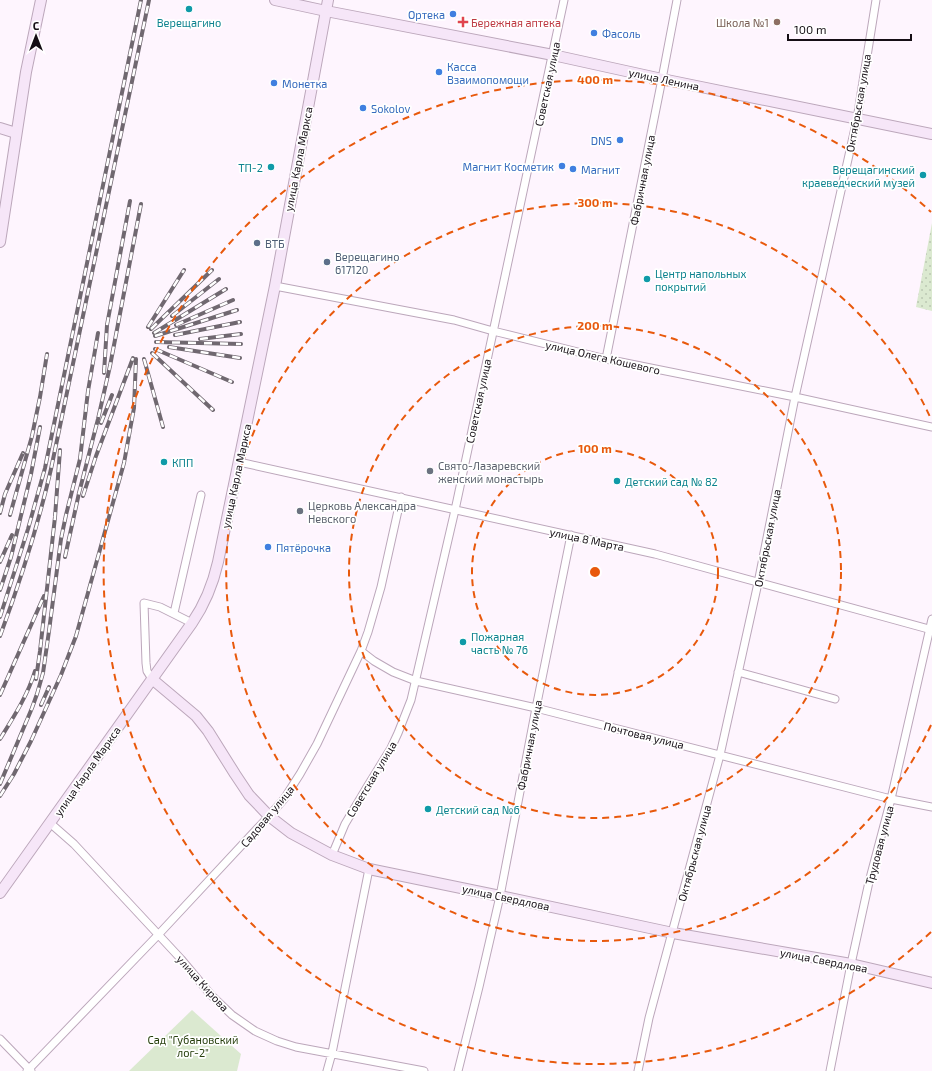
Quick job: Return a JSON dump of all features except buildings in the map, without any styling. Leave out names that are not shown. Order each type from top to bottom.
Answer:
[{"type":"street","points":[[0,242],[26,72],[41,0]]},
{"type":"street","name":"улица Ленина","points":[[275,0],[553,55],[662,79],[932,134]]},
{"type":"street","name":"улица Карла Маркса","points":[[0,893],[192,623],[205,600],[215,574],[275,286],[328,0]]},
{"type":"street","name":"Советская улица","points":[[332,855],[345,824],[391,748],[411,700],[416,682],[455,510],[564,0]]},
{"type":"street","name":"Фабричная улица","points":[[606,359],[677,0]]},
{"type":"street","name":"Октябрьская улица","points":[[638,1071],[650,1018],[720,755],[758,583],[795,397],[857,118],[876,0]]},
{"type":"street","points":[[0,128],[16,133]]},
{"type":"street","name":"улица Олега Кошевого","points":[[275,286],[440,317],[606,359],[932,426]]},
{"type":"street","name":"улица 8 Марта","points":[[239,462],[655,554],[931,630]]},
{"type":"street","points":[[174,613],[201,495]]},
{"type":"street","name":"Садовая улица","points":[[29,1070],[158,935],[284,799],[300,774],[316,744],[361,651],[381,587],[401,497]]},
{"type":"street","name":"Фабричная улица","points":[[458,1071],[500,896],[571,535]]},
{"type":"street","points":[[152,679],[147,671],[146,663],[144,603],[160,607],[192,623]]},
{"type":"street","name":"Трудовая улица","points":[[830,1071],[869,882],[891,799],[931,630],[932,619]]},
{"type":"street","name":"Почтовая улица","points":[[361,651],[374,661],[393,672],[416,682],[536,708],[891,799],[932,807]]},
{"type":"street","points":[[738,672],[835,699]]},
{"type":"street","name":"улица Свердлова","points":[[152,679],[196,716],[208,730],[249,795],[269,816],[291,833],[332,855],[369,870],[673,933],[851,964],[932,983]]},
{"type":"street","name":"улица Кирова","points":[[50,823],[74,844],[181,959],[211,995],[232,1015],[255,1031],[277,1041],[296,1047],[424,1071]]},
{"type":"street","points":[[327,1071],[332,1054],[369,870]]},
{"type":"street","points":[[0,1039],[29,1070]]},
{"type":"green space","points":[[932,223],[932,311],[916,307]]},
{"type":"green space","name":"Сад \"Губановский лог-2\"","points":[[192,1010],[241,1054],[237,1071],[129,1071]]},
{"type":"railway","points":[[0,617],[28,529],[45,468],[141,0]]},
{"type":"railway","points":[[0,636],[28,554],[51,469],[149,0]]},
{"type":"railway","points":[[104,373],[107,325],[130,201]]},
{"type":"railway","points":[[65,557],[110,366],[141,204]]},
{"type":"railway","points":[[148,327],[184,270]]},
{"type":"railway","points":[[151,329],[212,270]]},
{"type":"railway","points":[[172,316],[219,279]]},
{"type":"railway","points":[[154,333],[226,289]]},
{"type":"railway","points":[[176,325],[233,300]]},
{"type":"railway","points":[[155,336],[237,310]]},
{"type":"railway","points":[[175,335],[240,322]]},
{"type":"railway","points":[[0,784],[32,708],[43,673],[61,539],[80,459],[88,391],[98,333]]},
{"type":"railway","points":[[200,339],[241,334]]},
{"type":"railway","points":[[156,342],[241,344]]},
{"type":"railway","points":[[169,347],[240,358]]},
{"type":"railway","points":[[155,349],[232,382]]},
{"type":"railway","points":[[152,353],[213,410]]},
{"type":"railway","points":[[10,515],[32,436],[47,354]]},
{"type":"railway","points":[[83,496],[96,456],[133,358]]},
{"type":"railway","points":[[0,796],[14,774],[31,741],[61,675],[76,636],[124,463],[134,408],[136,359]]},
{"type":"railway","points":[[144,359],[163,427]]},
{"type":"railway","points":[[101,423],[112,395]]},
{"type":"railway","points":[[0,590],[11,557],[31,474],[40,427]]},
{"type":"railway","points":[[36,679],[55,517],[60,450]]},
{"type":"railway","points":[[0,513],[5,494],[23,453]]},
{"type":"railway","points":[[0,562],[12,535]]},
{"type":"railway","points":[[0,695],[44,596]]},
{"type":"railway","points":[[0,739],[24,698],[35,671]]},
{"type":"railway","points":[[41,705],[49,687]]},
{"type":"place","name":"Верещагино","points":[[189,9]]},
{"type":"place","name":"Ортека","points":[[453,14]]},
{"type":"place","name":"Бережная аптека","points":[[463,22]]},
{"type":"place","name":"Школа №1","points":[[777,22]]},
{"type":"place","name":"Фасоль","points":[[594,33]]},
{"type":"place","name":"Касса Взаимопомощи","points":[[439,72]]},
{"type":"place","name":"Монетка","points":[[274,83]]},
{"type":"place","name":"Sokolov","points":[[363,108]]},
{"type":"place","name":"DNS","points":[[620,140]]},
{"type":"place","name":"Магнит Косметик","points":[[562,166]]},
{"type":"place","name":"ТП-2","points":[[271,167]]},
{"type":"place","name":"Магнит","points":[[573,169]]},
{"type":"place","name":"Верещагинский краеведческий музей","points":[[923,175]]},
{"type":"place","name":"ВТБ","points":[[257,243]]},
{"type":"place","name":"Верещагино 617120","points":[[327,262]]},
{"type":"place","name":"Центр напольных покрытий","points":[[647,279]]},
{"type":"place","name":"КПП","points":[[164,462]]},
{"type":"place","name":"Свято-Лазаревский женский монастырь","points":[[430,471]]},
{"type":"place","name":"Детский сад № 82","points":[[617,481]]},
{"type":"place","name":"Церковь Александра Невского","points":[[300,511]]},
{"type":"place","name":"Пятёрочка","points":[[268,547]]},
{"type":"place","name":"Пожарная часть № 76","points":[[463,642]]},
{"type":"place","name":"Детский сад №6","points":[[428,809]]}]
